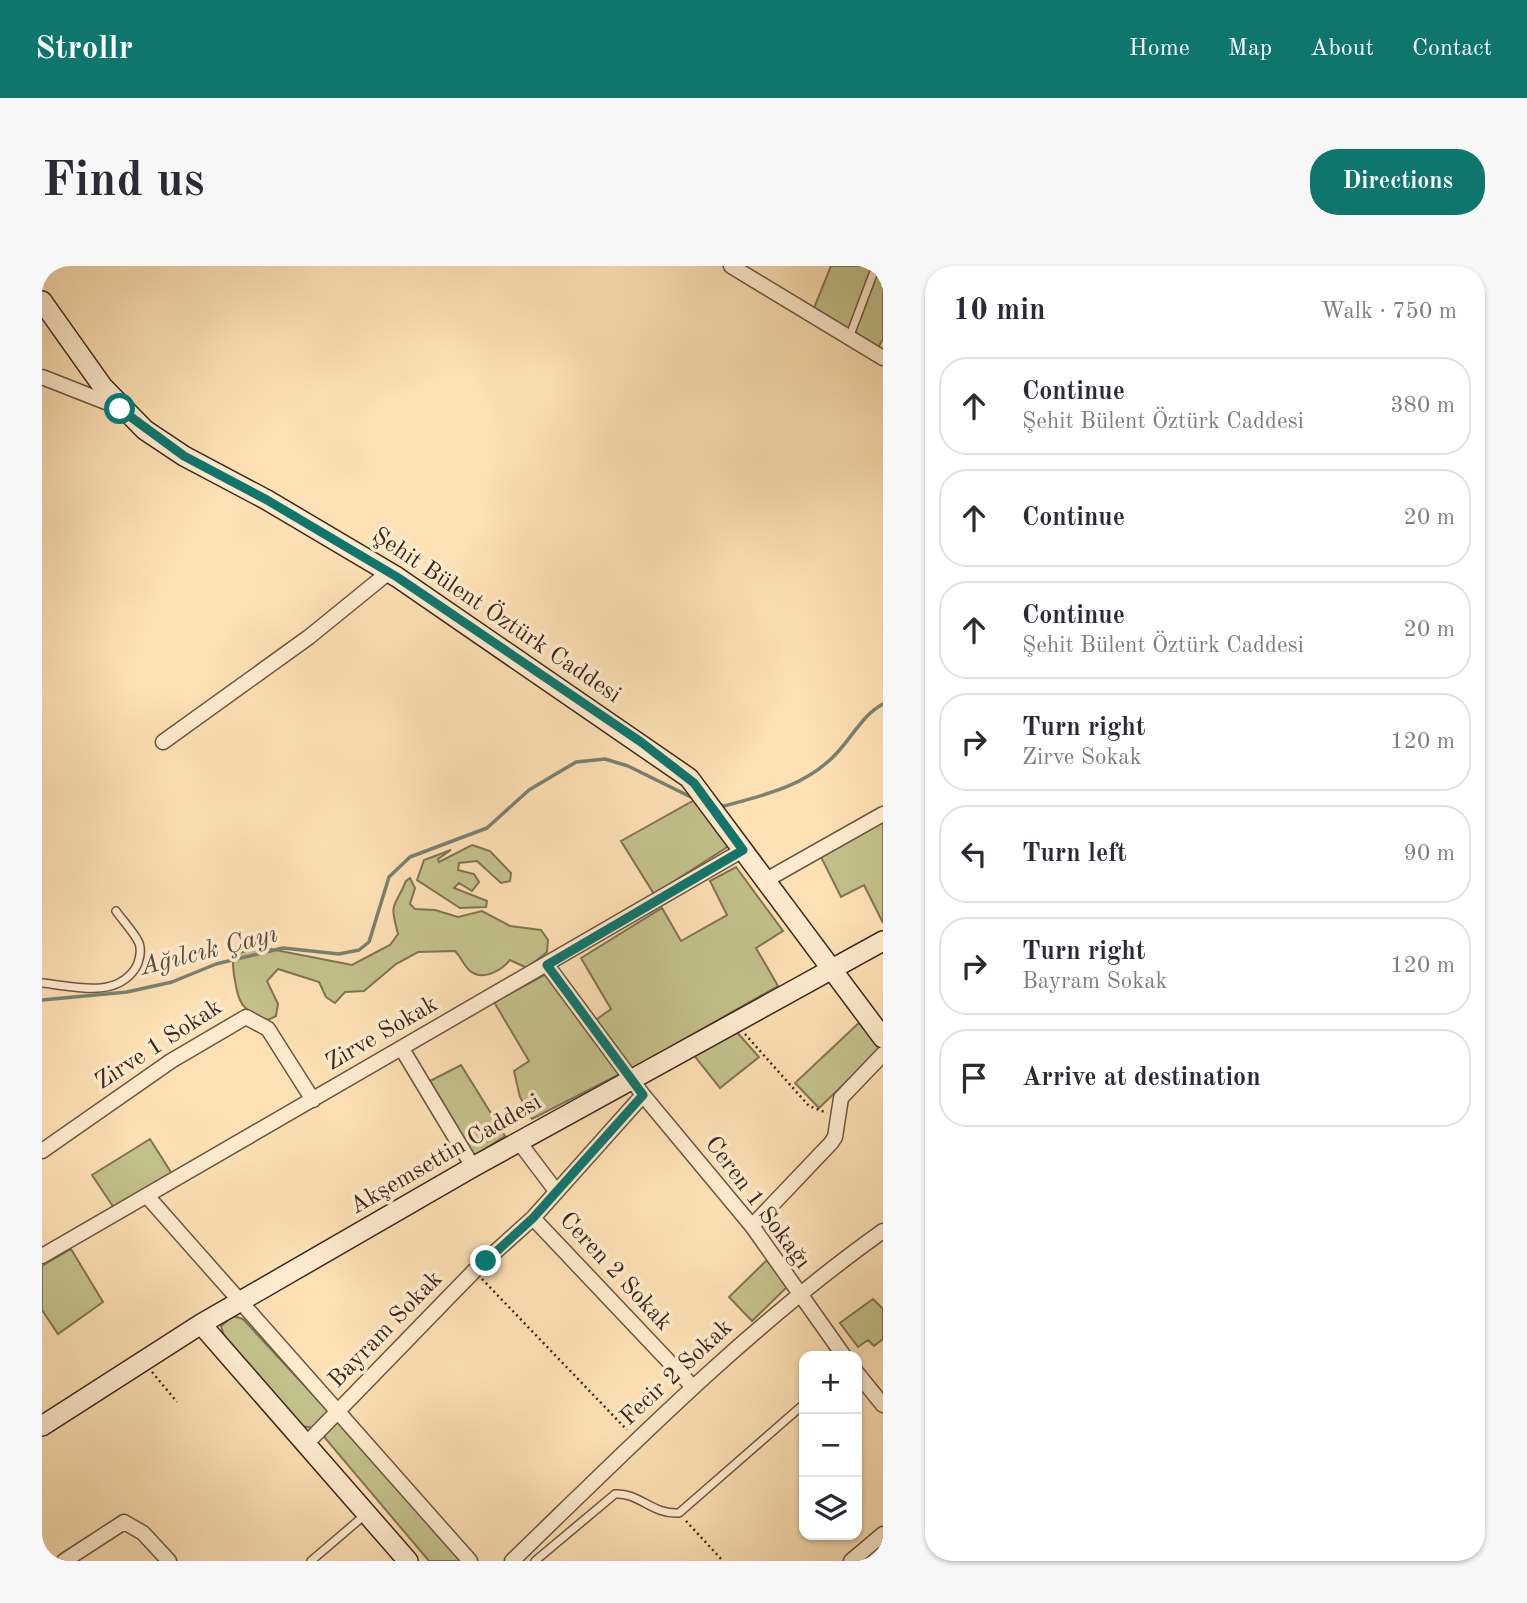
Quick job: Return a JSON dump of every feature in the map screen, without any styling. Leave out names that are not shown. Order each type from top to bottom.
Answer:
[{"type":"street","points":[[730,266],[883,358]]},
{"type":"street","name":"Şehit Bülent Öztürk Caddesi","points":[[42,301],[83,360],[122,408],[145,429],[184,456],[267,500],[388,572],[641,742],[678,769],[700,790],[743,850]]},
{"type":"street","points":[[42,377],[122,408]]},
{"type":"street","points":[[163,742],[309,637],[388,572]]},
{"type":"street","points":[[766,880],[883,814]]},
{"type":"street","points":[[743,850],[883,1038]]},
{"type":"street","name":"Zirve Sokak","points":[[42,1256],[743,850]]},
{"type":"street","name":"Akşemsettin Caddesi","points":[[42,1426],[201,1324],[473,1167],[519,1142],[637,1087],[734,1021],[883,941]]},
{"type":"street","name":"Ceren 1 Sokağı","points":[[547,965],[637,1087],[752,1226],[798,1295],[840,1351]]},
{"type":"street","name":"Zirve 1 Sokak","points":[[42,1151],[171,1061],[246,1017],[268,1029],[313,1100]]},
{"type":"street","points":[[402,1049],[473,1167]]},
{"type":"street","points":[[752,1226],[831,1143],[835,1137],[837,1114],[845,1091],[883,1054]]},
{"type":"street","name":"Bayram Sokak","points":[[306,1444],[474,1271],[533,1218],[637,1087]]},
{"type":"street","points":[[519,1142],[556,1191]]},
{"type":"street","points":[[147,1196],[238,1303],[339,1412],[470,1561]]},
{"type":"street","name":"Ceren 2 Sokak","points":[[533,1218],[693,1387]]},
{"type":"street","name":"Fecir 2 Sokak","points":[[512,1561],[693,1387],[798,1295],[883,1231]]},
{"type":"street","points":[[201,1324],[408,1561]]},
{"type":"street","points":[[862,1379],[881,1400]]},
{"type":"street","points":[[64,1561],[124,1522],[143,1533],[169,1561]]},
{"type":"street","points":[[852,1561],[883,1534]]},
{"type":"lane","points":[[849,338],[876,266]]},
{"type":"lane","points":[[42,983],[106,988],[125,982],[137,965],[139,943],[116,911]]},
{"type":"lane","points":[[535,1561],[615,1494],[630,1497],[664,1513],[679,1513],[799,1408]]},
{"type":"lane","points":[[312,1561],[367,1514]]},
{"type":"path","points":[[734,1021],[809,1106],[819,1113],[837,1114]]},
{"type":"path","points":[[474,1271],[637,1440]]},
{"type":"path","points":[[143,1361],[177,1402]]},
{"type":"path","points":[[679,1513],[723,1561]]},
{"type":"shaded area","points":[[831,266],[883,266],[883,339],[878,348],[812,313]]},
{"type":"shaded area","points":[[698,798],[732,844],[654,894],[621,841]]},
{"type":"shaded area","points":[[883,820],[883,923],[864,885],[841,897],[820,855]]},
{"type":"shaded area","points":[[472,845],[490,851],[511,873],[510,881],[501,883],[477,861],[459,863],[458,870],[474,874],[479,882],[472,891],[459,883],[454,888],[487,901],[486,907],[460,908],[417,880],[424,860],[451,850],[438,859],[439,862]]},
{"type":"shaded area","points":[[736,867],[783,931],[756,948],[778,986],[628,1071],[593,1022],[611,1009],[581,958],[662,908],[681,941],[727,915],[710,881]]},
{"type":"shaded area","points":[[410,878],[415,888],[410,904],[415,909],[435,910],[458,917],[482,911],[510,926],[541,930],[548,940],[547,952],[527,968],[510,960],[491,974],[480,975],[469,970],[455,951],[418,952],[396,964],[364,991],[345,992],[335,1003],[326,997],[319,982],[278,969],[267,981],[278,1004],[276,1016],[268,1020],[242,1004],[234,975],[235,954],[260,947],[352,965],[390,945],[398,934],[393,910],[406,881]]},
{"type":"shaded area","points":[[550,972],[624,1072],[532,1119],[520,1097],[514,1071],[529,1061],[494,1002]]},
{"type":"shaded area","points":[[863,1019],[883,1047],[819,1108],[795,1083]]},
{"type":"shaded area","points":[[735,1030],[759,1057],[720,1088],[693,1054]]},
{"type":"shaded area","points":[[461,1065],[505,1136],[474,1156],[430,1081]]},
{"type":"shaded area","points":[[150,1139],[172,1174],[114,1208],[92,1175]]},
{"type":"shaded area","points":[[71,1249],[103,1302],[58,1334],[42,1310],[42,1266]]},
{"type":"shaded area","points":[[767,1260],[787,1287],[752,1321],[729,1297]]},
{"type":"shaded area","points":[[873,1299],[883,1309],[883,1339],[874,1346],[868,1340],[858,1347],[840,1323]]},
{"type":"shaded area","points":[[233,1316],[243,1319],[328,1411],[327,1416],[313,1428],[302,1426],[225,1339],[221,1326]]},
{"type":"shaded area","points":[[339,1421],[469,1561],[429,1561],[325,1438],[325,1433]]},
{"type":"waterway","name":"Ağılcık Çayı","points":[[718,804],[724,806],[798,782],[835,755],[863,720],[883,704]]},
{"type":"waterway","name":"Ağılcık Çayı","points":[[42,1000],[127,992],[172,982],[216,964],[283,948],[339,954],[359,950],[369,942],[389,877],[410,857],[487,828],[529,790],[576,762],[605,759],[628,766],[697,800]]},
{"type":"route","points":[[120,409],[184,456],[267,500],[397,577],[641,742],[694,783],[743,850],[547,965],[643,1095],[533,1218],[486,1261]]}]
